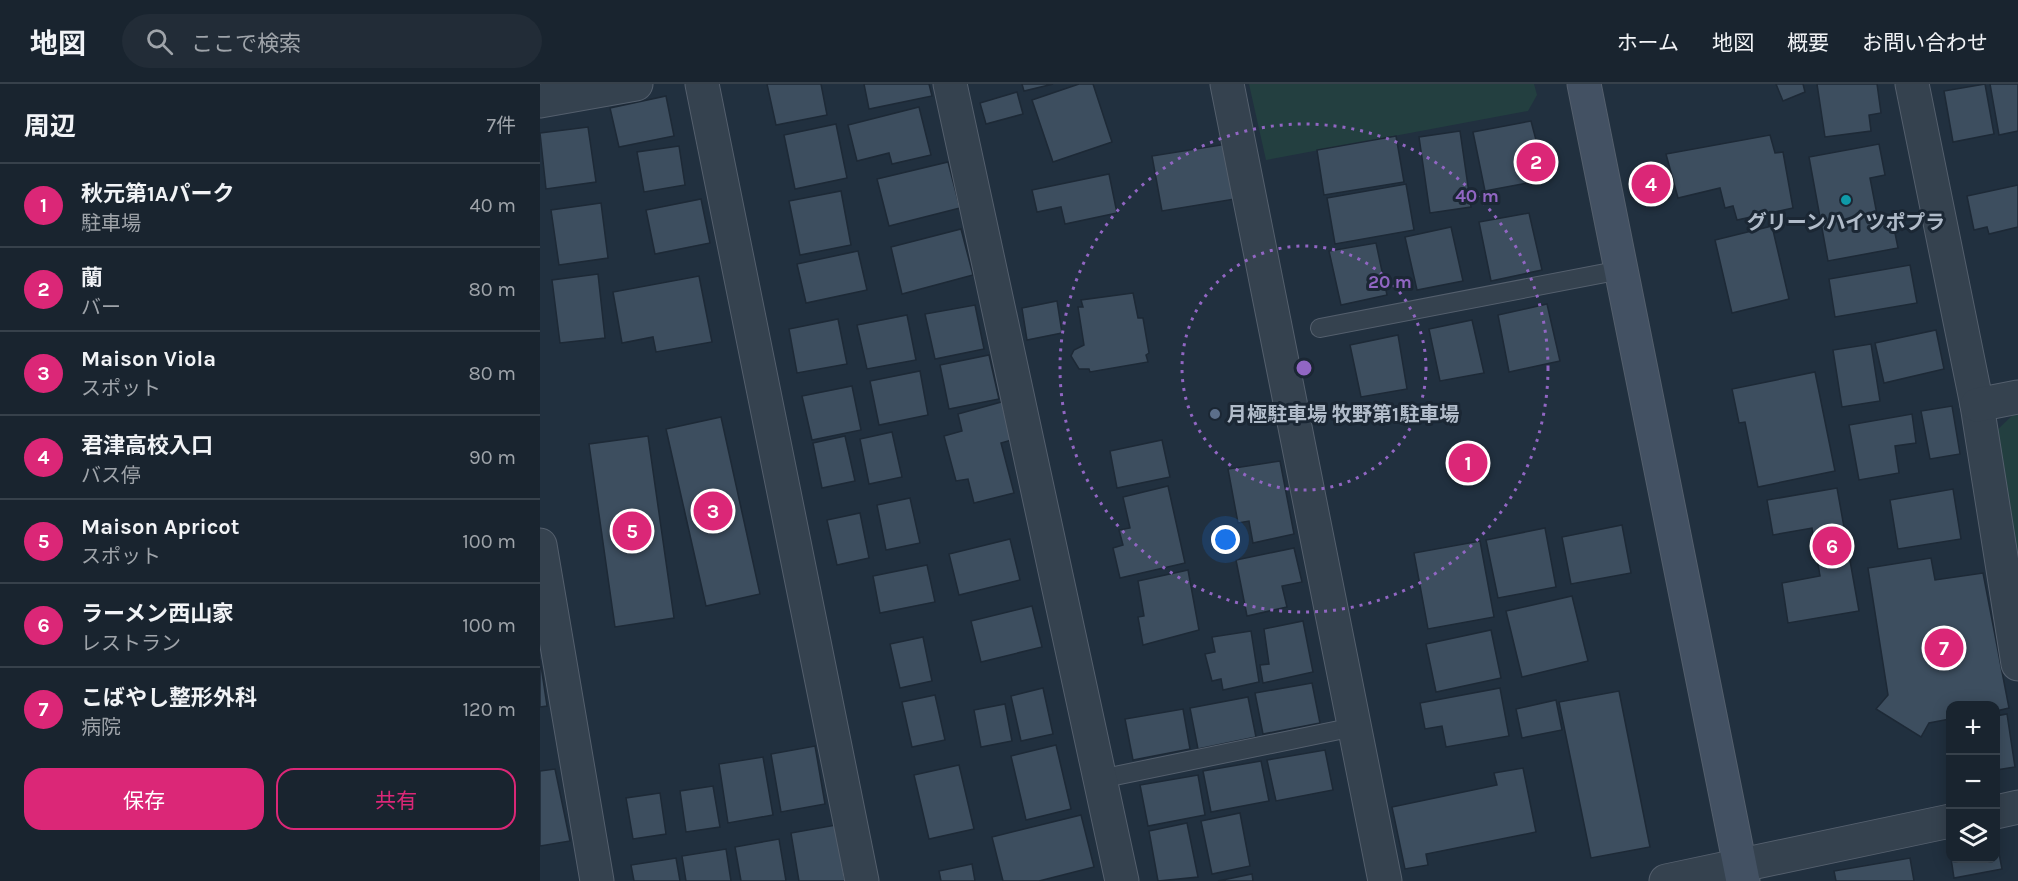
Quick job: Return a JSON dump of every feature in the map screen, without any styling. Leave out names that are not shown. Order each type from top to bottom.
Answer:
[{"type":"street","points":[[540,101],[636,84]]},
{"type":"street","points":[[702,84],[862,881]]},
{"type":"street","points":[[950,84],[1122,881]]},
{"type":"street","points":[[1227,84],[1385,881]]},
{"type":"street","points":[[1584,84],[1741,874]]},
{"type":"street","points":[[1912,84],[1977,405],[2018,664]]},
{"type":"street","points":[[1977,405],[2018,397]]},
{"type":"street","points":[[540,545],[597,881]]},
{"type":"street","points":[[2000,811],[2018,807]]},
{"type":"street","points":[[1666,881],[1741,874],[1946,822]]},
{"type":"lane","points":[[1320,328],[1621,270]]},
{"type":"lane","points":[[1100,779],[1354,727]]},
{"type":"green space","points":[[1249,84],[1534,84],[1537,95],[1528,111],[1266,160]]},
{"type":"green space","points":[[2018,410],[2018,582],[1993,434]]},
{"type":"building","points":[[767,84],[821,84],[827,115],[776,125]]},
{"type":"building","points":[[864,84],[929,84],[932,96],[869,109]]},
{"type":"building","points":[[1022,84],[1053,84],[1024,91]]},
{"type":"building","points":[[1079,84],[1093,84],[1112,142],[1053,162],[1032,100]]},
{"type":"building","points":[[1776,84],[1803,84],[1805,92],[1783,101]]},
{"type":"building","points":[[1817,84],[1877,84],[1881,113],[1869,115],[1871,131],[1825,137]]},
{"type":"building","points":[[1985,84],[1994,134],[1953,142],[1944,91]]},
{"type":"building","points":[[1990,84],[2018,84],[2018,131],[1999,135]]},
{"type":"building","points":[[1017,92],[1023,114],[986,124],[980,103]]},
{"type":"building","points":[[666,96],[674,136],[619,147],[610,108]]},
{"type":"building","points":[[919,107],[931,155],[892,164],[889,153],[857,161],[848,125]]},
{"type":"building","points":[[1531,121],[1537,144],[1542,144],[1549,179],[1485,191],[1473,132]]},
{"type":"building","points":[[836,124],[847,178],[795,189],[784,135]]},
{"type":"building","points":[[588,127],[596,182],[546,189],[540,133]]},
{"type":"building","points":[[1460,131],[1471,207],[1430,213],[1419,137]]},
{"type":"building","points":[[1770,135],[1775,153],[1783,152],[1793,208],[1737,220],[1733,206],[1725,208],[1720,188],[1678,198],[1666,154]]},
{"type":"building","points":[[1396,136],[1404,182],[1324,195],[1317,150]]},
{"type":"building","points":[[1227,144],[1235,199],[1162,211],[1152,156]]},
{"type":"building","name":"グリーンハイツポプラ","points":[[1879,144],[1885,175],[1870,178],[1879,225],[1893,223],[1898,248],[1828,261],[1809,157]]},
{"type":"building","points":[[679,146],[685,185],[644,192],[637,152]]},
{"type":"building","points":[[948,162],[960,208],[889,226],[877,179]]},
{"type":"building","points":[[1109,174],[1117,213],[1065,224],[1061,207],[1037,212],[1032,190]]},
{"type":"building","points":[[1406,184],[1414,230],[1335,244],[1327,198]]},
{"type":"building","points":[[2018,185],[2018,227],[1989,234],[1987,227],[1974,230],[1967,196]]},
{"type":"building","points":[[841,191],[851,245],[800,255],[789,201]]},
{"type":"building","points":[[701,199],[710,243],[655,254],[646,210]]},
{"type":"building","points":[[601,203],[608,258],[559,265],[551,210]]},
{"type":"building","points":[[1529,213],[1542,270],[1491,281],[1479,222]]},
{"type":"building","points":[[1772,226],[1789,299],[1732,313],[1715,240]]},
{"type":"building","points":[[1451,227],[1463,281],[1417,290],[1405,237]]},
{"type":"building","points":[[961,229],[973,275],[902,294],[891,247]]},
{"type":"building","points":[[1376,243],[1387,295],[1341,305],[1329,251]]},
{"type":"building","points":[[858,251],[867,290],[806,303],[797,264]]},
{"type":"building","points":[[1910,265],[1917,303],[1835,317],[1829,279]]},
{"type":"building","points":[[598,274],[605,338],[560,343],[552,280]]},
{"type":"building","points":[[699,276],[712,342],[656,352],[653,337],[622,343],[613,292]]},
{"type":"building","points":[[1133,293],[1138,318],[1143,318],[1149,353],[1146,355],[1148,362],[1090,372],[1089,369],[1079,369],[1071,356],[1074,350],[1084,345],[1078,307],[1083,307],[1081,300]]},
{"type":"building","points":[[1057,301],[1062,333],[1027,340],[1022,308]]},
{"type":"building","points":[[1547,304],[1560,361],[1509,372],[1498,315]]},
{"type":"building","points":[[975,305],[984,349],[935,359],[925,314]]},
{"type":"building","points":[[907,315],[916,360],[867,369],[857,325]]},
{"type":"building","points":[[838,319],[847,364],[797,373],[789,329]]},
{"type":"building","points":[[1472,320],[1484,373],[1440,381],[1429,329]]},
{"type":"building","points":[[1936,330],[1944,369],[1884,383],[1875,343]]},
{"type":"building","points":[[1398,335],[1407,389],[1361,397],[1350,345]]},
{"type":"building","points":[[1871,344],[1880,401],[1842,407],[1833,350]]},
{"type":"building","points":[[989,355],[999,399],[949,409],[940,365]]},
{"type":"building","points":[[920,371],[928,415],[879,425],[870,381]]},
{"type":"building","points":[[1815,372],[1835,471],[1758,487],[1745,422],[1739,423],[1732,389]]},
{"type":"building","points":[[852,386],[861,430],[812,440],[802,396]]},
{"type":"building","points":[[1005,401],[1015,439],[1001,443],[1014,493],[974,503],[968,479],[956,481],[944,436],[962,431],[958,414]]},
{"type":"building","points":[[1952,406],[1960,454],[1930,459],[1921,411]]},
{"type":"building","points":[[1912,414],[1916,443],[1895,446],[1899,473],[1859,480],[1849,425]]},
{"type":"building","points":[[721,417],[760,594],[706,606],[666,429]]},
{"type":"building","points":[[892,432],[902,477],[869,484],[860,439]]},
{"type":"building","points":[[648,436],[674,618],[615,627],[589,444]]},
{"type":"building","points":[[845,436],[855,481],[822,488],[813,443]]},
{"type":"building","points":[[1162,440],[1170,477],[1117,488],[1110,451]]},
{"type":"building","points":[[1280,461],[1294,534],[1253,543],[1249,521],[1238,523],[1228,469]]},
{"type":"building","points":[[1168,486],[1185,563],[1120,578],[1113,548],[1123,545],[1119,530],[1130,528],[1123,497]]},
{"type":"building","points":[[1837,488],[1859,611],[1788,623],[1782,583],[1820,576],[1812,528],[1773,535],[1767,500]]},
{"type":"building","points":[[1953,489],[1961,539],[1898,549],[1890,500]]},
{"type":"building","points":[[910,498],[920,543],[886,550],[877,505]]},
{"type":"building","points":[[860,513],[869,558],[837,565],[827,520]]},
{"type":"building","points":[[1622,525],[1631,573],[1571,584],[1562,537]]},
{"type":"building","points":[[1545,528],[1556,587],[1498,598],[1486,540]]},
{"type":"building","points":[[1010,539],[1020,580],[959,595],[949,554]]},
{"type":"building","points":[[1480,541],[1494,617],[1428,629],[1414,553]]},
{"type":"building","points":[[1294,548],[1302,582],[1282,586],[1287,607],[1247,616],[1236,560]]},
{"type":"building","points":[[1931,558],[1935,580],[1983,573],[2009,708],[2000,710],[2000,701],[1946,701],[1946,720],[1929,723],[1921,737],[1876,709],[1888,695],[1868,568]]},
{"type":"building","points":[[927,565],[935,602],[880,613],[873,576]]},
{"type":"building","points":[[1188,570],[1199,630],[1143,645],[1138,617],[1144,616],[1138,581]]},
{"type":"building","points":[[1572,596],[1588,661],[1522,677],[1506,611]]},
{"type":"building","points":[[1032,606],[1042,647],[981,662],[971,621]]},
{"type":"building","points":[[1303,621],[1313,672],[1263,683],[1260,665],[1269,664],[1264,629]]},
{"type":"building","points":[[1491,630],[1501,678],[1436,692],[1426,644]]},
{"type":"building","points":[[1251,631],[1259,682],[1223,690],[1221,679],[1212,681],[1205,654],[1215,652],[1212,637]]},
{"type":"building","points":[[923,637],[932,681],[900,688],[890,644]]},
{"type":"building","points":[[540,659],[547,706],[540,707]]},
{"type":"building","points":[[1312,683],[1320,723],[1263,734],[1255,693]]},
{"type":"building","points":[[1043,688],[1053,734],[1021,741],[1011,696]]},
{"type":"building","points":[[1500,688],[1509,736],[1446,747],[1442,726],[1425,729],[1420,703]]},
{"type":"building","points":[[1619,691],[1650,847],[1591,858],[1559,702]]},
{"type":"building","points":[[935,695],[945,740],[912,747],[902,702]]},
{"type":"building","points":[[1248,697],[1256,737],[1198,749],[1190,708]]},
{"type":"building","points":[[1556,700],[1562,730],[1522,738],[1516,709]]},
{"type":"building","points":[[1005,704],[1012,741],[981,747],[974,710]]},
{"type":"building","points":[[1183,709],[1190,749],[1133,760],[1125,719]]},
{"type":"building","points":[[2007,714],[2015,767],[2000,769],[2000,755],[2000,715]]},
{"type":"building","points":[[1056,745],[1071,809],[1026,820],[1011,756]]},
{"type":"building","points":[[815,746],[825,804],[781,812],[771,754]]},
{"type":"building","points":[[1325,750],[1333,790],[1276,801],[1267,760]]},
{"type":"building","points":[[763,757],[773,815],[728,823],[719,764]]},
{"type":"building","points":[[1261,761],[1269,801],[1211,812],[1203,771]]},
{"type":"building","points":[[959,765],[974,829],[929,839],[914,775]]},
{"type":"building","points":[[1523,768],[1536,832],[1426,854],[1428,865],[1405,869],[1392,807],[1497,785],[1494,773]]},
{"type":"building","points":[[555,769],[570,841],[540,846],[540,771]]},
{"type":"building","points":[[1198,775],[1205,815],[1148,826],[1140,785]]},
{"type":"building","points":[[713,786],[720,827],[686,832],[680,791]]},
{"type":"building","points":[[660,793],[666,834],[633,839],[626,798]]},
{"type":"building","points":[[1240,813],[1250,866],[1212,874],[1201,821]]},
{"type":"building","points":[[1081,815],[1094,867],[1039,881],[1003,881],[992,837]]},
{"type":"building","points":[[1187,823],[1198,877],[1158,881],[1149,831]]},
{"type":"building","points":[[836,825],[845,881],[799,881],[791,833]]},
{"type":"building","points":[[779,839],[786,881],[741,881],[735,847]]},
{"type":"building","points":[[726,849],[731,881],[686,881],[682,856]]},
{"type":"building","points":[[676,858],[680,881],[634,881],[631,865]]},
{"type":"building","points":[[1910,858],[1914,881],[1836,881],[1834,871]]},
{"type":"building","points":[[2000,859],[2002,869],[1954,878],[1952,863],[2000,863]]},
{"type":"building","points":[[972,864],[975,881],[941,881],[939,871]]},
{"type":"building","points":[[1252,874],[1253,881],[1218,881]]},
{"type":"place","name":"蘭","points":[[1536,162]]},
{"type":"place","name":"君津高校入口","points":[[1651,184]]},
{"type":"place","name":"グリーンハイツポプラ","points":[[1846,200]]},
{"type":"place","name":"月極駐車場 牧野第1駐車場","points":[[1215,414]]},
{"type":"place","name":"秋元第1Aパーク","points":[[1468,463]]},
{"type":"place","name":"Maison Viola","points":[[713,511]]},
{"type":"place","name":"Maison Apricot","points":[[632,531]]},
{"type":"place","name":"ラーメン西山家","points":[[1832,546]]},
{"type":"place","name":"こばやし整形外科","points":[[1944,648]]}]
